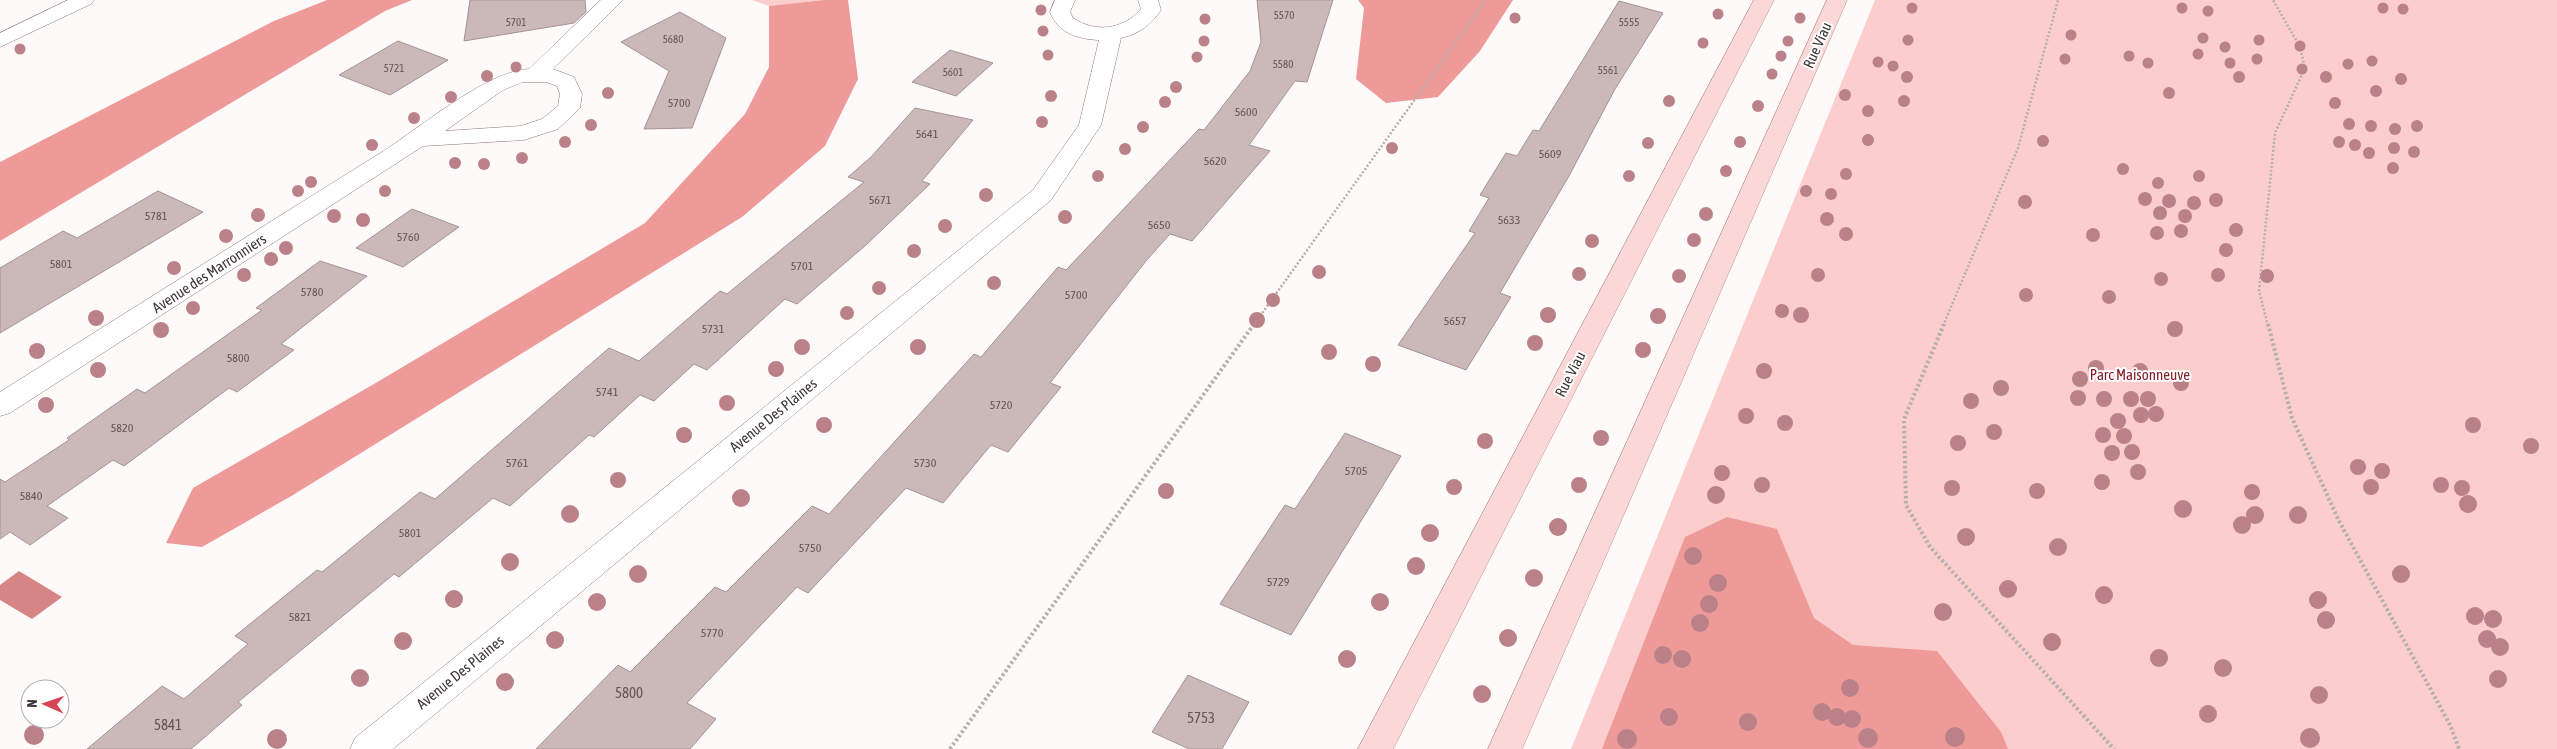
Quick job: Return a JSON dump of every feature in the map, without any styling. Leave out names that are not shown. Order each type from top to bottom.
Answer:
[{"type":"main road","name":"Rue Viau","points":[[1375,749],[1764,0]]},
{"type":"main road","name":"Rue Viau","points":[[1505,749],[1837,0]]},
{"type":"street","points":[[0,41],[84,0]]},
{"type":"street","points":[[535,75],[613,0]]},
{"type":"street","points":[[1065,0],[1061,5],[1059,13],[1063,21],[1070,27],[1095,34],[1111,34],[1138,25],[1147,18],[1151,10],[1148,0]]},
{"type":"street","name":"Avenue Des Plaines","points":[[367,749],[1042,195],[1090,125],[1111,34]]},
{"type":"street","name":"Avenue des Marronniers","points":[[0,406],[418,139],[495,85],[520,76],[548,75],[566,82],[571,94],[569,108],[550,124],[524,133],[418,139]]},
{"type":"path","points":[[950,749],[1486,0]]},
{"type":"path","points":[[2058,0],[2018,148],[1904,418],[1906,505],[1930,547],[2114,749]]},
{"type":"path","points":[[2273,0],[2300,47],[2305,68],[2275,133],[2259,291],[2292,418],[2339,521],[2450,725],[2459,749]]},
{"type":"green space","points":[[752,0],[824,0],[769,6]]},
{"type":"green space","name":"Parc Maisonneuve","points":[[1875,0],[2557,0],[2557,749],[1571,749]]},
{"type":"shaded area","points":[[327,0],[412,0],[385,11],[0,241],[0,162],[274,21]]},
{"type":"shaded area","points":[[824,0],[848,0],[858,79],[825,146],[742,217],[293,495],[202,547],[166,543],[193,488],[374,384],[645,223],[745,114],[769,67],[769,6]]},
{"type":"shaded area","points":[[1358,0],[1513,0],[1480,51],[1438,97],[1386,103],[1356,79],[1364,8]]},
{"type":"shaded area","points":[[1727,517],[1777,529],[1814,618],[1853,645],[1937,651],[2001,732],[2008,749],[1602,749],[1685,537]]},
{"type":"shaded area","points":[[19,571],[62,597],[32,619],[0,600],[0,585]]},
{"type":"building","points":[[470,0],[585,0],[586,12],[574,23],[464,41]]},
{"type":"building","points":[[1257,0],[1333,0],[1307,82],[1295,81],[1249,145],[1270,151],[1192,241],[1170,234],[1146,261],[1050,383],[1061,387],[1008,452],[991,445],[943,503],[906,488],[808,593],[797,587],[687,703],[716,719],[690,749],[536,749],[618,665],[630,672],[715,587],[726,592],[812,506],[829,514],[974,354],[981,357],[1058,267],[1066,270],[1199,129],[1204,130],[1250,71],[1261,42]]},
{"type":"building","points":[[1619,1],[1663,13],[1615,89],[1569,176],[1500,293],[1511,297],[1466,370],[1398,345],[1475,233],[1469,231],[1489,198],[1480,195],[1506,153],[1517,156],[1533,130],[1539,131]]},
{"type":"building","points":[[680,12],[726,38],[692,128],[644,129],[669,71],[621,42]]},
{"type":"building","points":[[398,41],[448,60],[390,95],[339,75]]},
{"type":"building","points":[[950,50],[993,63],[956,96],[912,82]]},
{"type":"building","points":[[915,108],[973,120],[922,181],[930,184],[866,245],[797,304],[785,299],[707,370],[694,364],[654,401],[640,395],[594,437],[589,435],[510,506],[493,498],[399,577],[394,574],[238,702],[242,705],[191,749],[87,749],[162,686],[184,699],[248,644],[235,636],[317,570],[322,572],[420,492],[435,499],[609,348],[639,361],[720,291],[727,294],[864,182],[848,177],[871,157]]},
{"type":"building","points":[[158,191],[203,212],[0,333],[0,268],[63,231],[77,238]]},
{"type":"building","points":[[412,209],[459,227],[403,267],[356,248]]},
{"type":"building","points":[[320,261],[367,276],[281,344],[294,350],[237,392],[229,388],[124,466],[113,460],[47,506],[68,518],[30,545],[10,532],[0,539],[0,479],[5,482],[69,440],[67,438],[137,389],[145,393],[262,310],[256,308]]},
{"type":"building","points":[[1345,433],[1401,456],[1291,635],[1220,604],[1285,505],[1295,509]]},
{"type":"building","points":[[1188,675],[1249,702],[1222,749],[1189,749],[1152,732]]}]
